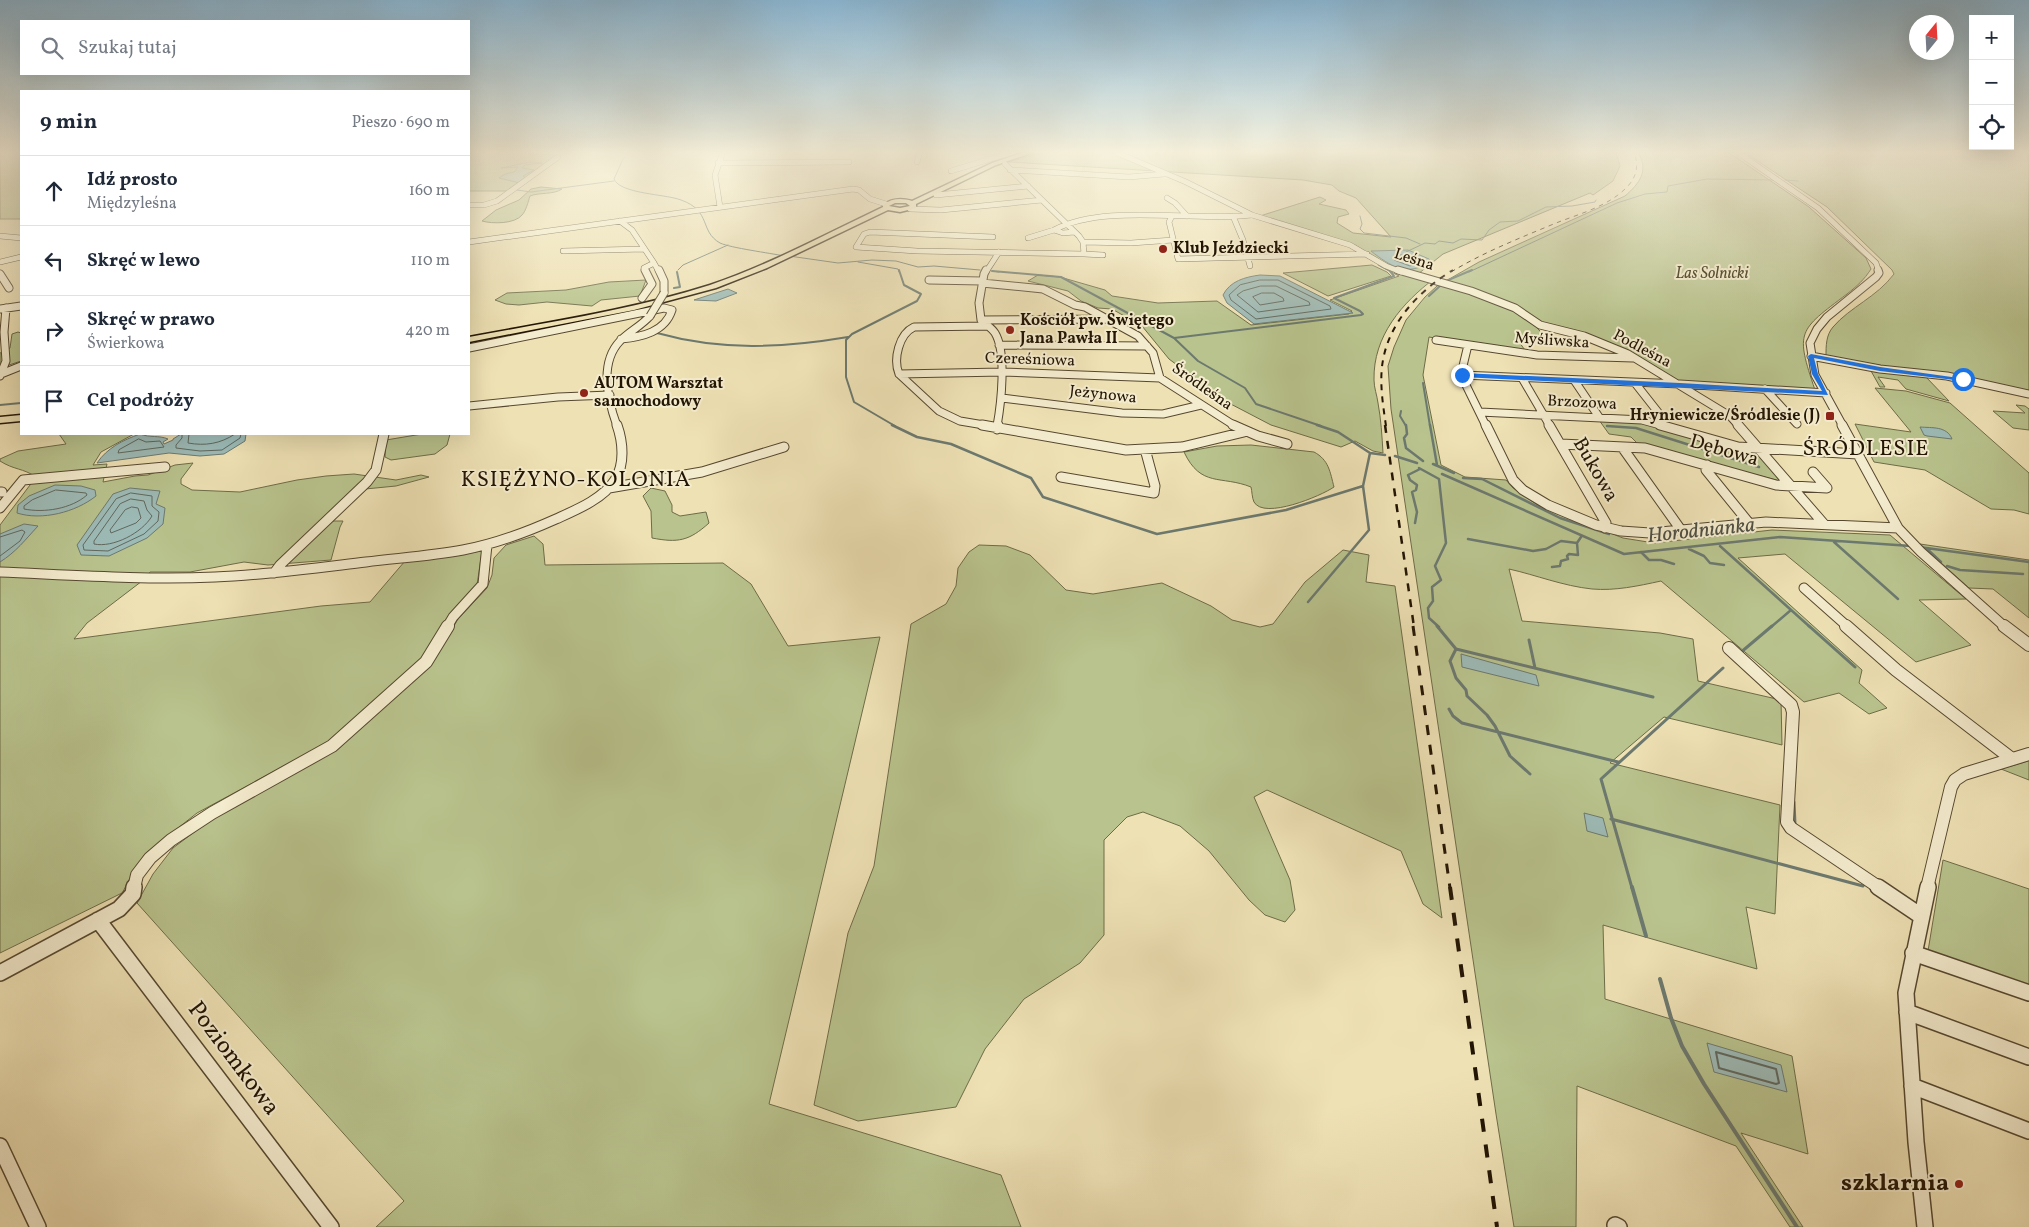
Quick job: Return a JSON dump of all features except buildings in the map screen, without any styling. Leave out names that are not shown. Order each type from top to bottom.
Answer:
[{"type":"main road","points":[[798,253],[880,209]]},
{"type":"main road","points":[[470,342],[602,318],[670,302],[735,282],[899,209]]},
{"type":"main road","points":[[0,416],[20,414]]},
{"type":"main road","points":[[0,420],[20,418]]},
{"type":"street","points":[[470,242],[710,209]]},
{"type":"street","points":[[920,209],[948,211],[963,209]]},
{"type":"street","points":[[1052,209],[1083,242],[1084,254]]},
{"type":"street","points":[[1181,209],[1187,216]]},
{"type":"street","name":"Leśna","points":[[1240,209],[1252,215],[1350,245],[1386,266],[1471,291],[1515,308],[1540,325]]},
{"type":"street","points":[[1819,209],[1866,252],[1877,266],[1879,273],[1876,278],[1822,321],[1810,343],[1815,374],[1898,528],[1921,552],[2029,645]]},
{"type":"street","points":[[1028,238],[1054,230],[1066,223],[1097,218],[1252,215]]},
{"type":"street","points":[[1172,216],[1168,222],[1178,259],[1367,254]]},
{"type":"street","points":[[1233,216],[1250,266]]},
{"type":"street","points":[[0,572],[138,578],[215,577],[274,573],[463,550],[488,545],[525,532],[579,508],[598,497],[616,480],[622,458],[621,439],[613,414],[610,395],[609,360],[621,339],[645,322],[650,316],[666,288],[665,281],[632,230],[620,221]]},
{"type":"street","points":[[1054,230],[1063,233],[1074,232]]},
{"type":"street","points":[[993,236],[978,234],[866,232],[856,247],[1103,255]]},
{"type":"street","points":[[0,236],[20,238]]},
{"type":"street","points":[[0,242],[20,238]]},
{"type":"street","points":[[1083,242],[1131,243],[1173,240]]},
{"type":"street","points":[[563,251],[644,249]]},
{"type":"street","points":[[997,429],[1002,398],[1000,345],[995,333],[981,320],[978,303],[986,271],[999,252]]},
{"type":"street","points":[[0,262],[20,257]]},
{"type":"street","points":[[642,298],[652,284],[644,268],[654,263]]},
{"type":"street","points":[[1,277],[9,288]]},
{"type":"street","name":"Śródleśna","points":[[929,280],[982,282],[1043,289],[1138,336],[1157,360],[1160,378],[1201,405],[1244,432],[1287,444]]},
{"type":"street","points":[[0,375],[6,361],[2,330],[3,308],[20,306]]},
{"type":"street","points":[[470,348],[664,308],[672,310],[669,318],[654,332],[636,338],[621,339]]},
{"type":"street","points":[[981,320],[1107,319]]},
{"type":"street","name":"Podleśna","points":[[1540,325],[1584,336],[1634,358],[1680,384],[1730,416],[1824,524]]},
{"type":"street","points":[[987,326],[914,327],[907,330],[900,340],[897,369],[899,374],[923,398],[948,416],[960,421],[997,429],[1119,449],[1182,447],[1244,432]]},
{"type":"street","name":"Myśliwska","points":[[1436,340],[1538,355],[1634,358]]},
{"type":"street","points":[[1000,345],[1147,346]]},
{"type":"street","points":[[1468,345],[1462,379],[1511,477],[1523,490],[1555,508],[1605,528],[1636,533],[1749,523],[1824,524],[1898,528]]},
{"type":"street","points":[[1811,356],[1880,369],[1955,378],[2029,394]]},
{"type":"street","points":[[0,375],[20,366]]},
{"type":"street","name":"Czereśniowa","points":[[899,374],[1002,372],[1160,378]]},
{"type":"street","points":[[1462,375],[1680,384],[1826,394]]},
{"type":"street","name":"Bukowa","points":[[1522,378],[1606,523],[1605,528]]},
{"type":"street","points":[[1574,380],[1599,418]]},
{"type":"street","points":[[1635,383],[1661,416],[1662,418],[1659,423]]},
{"type":"street","points":[[1765,389],[1798,424]]},
{"type":"street","points":[[470,406],[558,397],[610,395]]},
{"type":"street","name":"Jeżynowa","points":[[1002,398],[1130,413],[1163,414],[1201,405]]},
{"type":"street","name":"Brzozowa","points":[[1480,412],[1642,420],[1659,423],[1732,446],[1858,454]]},
{"type":"street","points":[[274,573],[280,565],[368,482],[376,470],[384,435]]},
{"type":"street","name":"Dębowa","points":[[1561,444],[1658,451],[1776,484],[1792,487],[1827,488],[1813,472]]},
{"type":"street","points":[[609,488],[702,472],[784,447]]},
{"type":"street","points":[[1622,447],[1681,530]]},
{"type":"street","points":[[1061,477],[1154,493],[1155,486],[1146,449]]},
{"type":"street","points":[[1707,465],[1706,470],[1749,523]]},
{"type":"street","points":[[0,508],[23,480],[165,467]]},
{"type":"street","points":[[0,972],[98,920],[128,901],[133,894],[137,875],[150,858],[171,840],[212,813],[332,746],[426,662],[433,653],[453,618],[483,584],[488,545]]},
{"type":"street","points":[[1804,588],[1896,670],[2012,759]]},
{"type":"street","points":[[1729,648],[1791,705],[1793,712],[1787,822],[1791,828],[1921,916]]},
{"type":"street","points":[[1925,1227],[1916,1142],[1906,993],[1921,916],[1951,787],[1964,774],[2029,754]]},
{"type":"street","name":"Poziomkowa","points":[[98,920],[331,1227]]},
{"type":"street","points":[[1913,953],[2029,993]]},
{"type":"street","points":[[1907,1012],[2029,1057]]},
{"type":"street","points":[[1912,1086],[2029,1131]]},
{"type":"street","points":[[0,1146],[38,1227]]},
{"type":"green space","points":[[0,209],[20,209],[20,219],[0,219]]},
{"type":"green space","points":[[525,209],[519,218],[509,222],[491,223],[482,221],[496,210]]},
{"type":"green space","points":[[1281,209],[1343,209],[1349,214],[1338,217],[1337,223],[1353,233],[1391,237],[1366,209],[1551,209],[1443,254],[1418,274],[1435,278],[1411,298],[1392,322],[1378,349],[1375,364],[1374,383],[1380,415],[1383,453],[1373,451],[1355,441],[1341,447],[1271,425],[1225,401],[1169,359],[1142,326],[1112,309],[1098,308],[1081,301],[1068,291],[1028,281],[1038,275],[1060,277],[1105,290],[1112,296],[1158,303],[1217,301],[1251,325],[1349,314],[1352,311],[1330,300],[1399,276],[1380,266],[1381,262],[1355,245],[1260,216]]},
{"type":"green space","name":"Las Solnicki","points":[[1596,209],[1812,209],[1866,258],[1871,269],[1860,283],[1819,316],[1810,325],[1805,334],[1803,343],[1805,355],[1815,390],[1681,383],[1631,354],[1533,323],[1545,337],[1517,339],[1527,353],[1429,337],[1423,375],[1441,465],[1465,477],[1506,480],[1513,488],[1539,506],[1623,538],[1654,543],[1772,530],[1890,535],[1966,599],[1919,600],[1971,645],[1916,662],[1785,554],[1738,558],[1862,670],[1859,683],[1887,708],[1869,714],[1839,693],[1804,702],[1661,581],[1618,589],[1592,589],[1560,583],[1509,569],[1522,621],[1660,633],[1693,639],[1698,681],[1781,700],[1782,745],[1664,717],[1610,763],[1780,805],[1775,914],[1746,907],[1757,969],[1603,925],[1605,999],[1792,1056],[1808,1154],[1741,1133],[1803,1227],[1790,1227],[1736,1146],[1577,1086],[1576,1227],[1514,1227],[1391,409],[1388,366],[1406,320],[1425,297],[1437,286],[1479,262]]},
{"type":"green space","points":[[1829,209],[2029,209],[2029,391],[1826,356],[1826,345],[1833,327],[1880,289],[1894,274]]},
{"type":"green space","points":[[1372,265],[1391,276],[1328,296],[1283,273]]},
{"type":"green space","points":[[646,280],[640,296],[601,300],[592,306],[547,302],[519,305],[506,304],[495,300],[507,293],[566,290],[609,282]]},
{"type":"green space","points":[[20,333],[20,361],[0,368],[0,353],[10,348],[12,334]]},
{"type":"green space","points":[[1871,371],[1925,376],[1949,401],[1906,389],[1898,380],[1878,377],[1885,387],[1880,387]]},
{"type":"green space","points":[[1875,388],[1906,391],[1950,403],[2029,473],[2029,514],[2014,510],[1991,509],[1925,470],[1874,462],[1855,424],[1911,432]]},
{"type":"green space","points":[[2016,405],[2025,406],[2029,409],[2029,430],[2013,428],[1993,411],[2025,413]]},
{"type":"green space","points":[[1599,420],[1643,422],[1753,451],[1758,453],[1780,481],[1638,444],[1631,437],[1609,434]]},
{"type":"green space","points":[[60,435],[132,435],[101,452],[93,465],[107,464],[103,482],[148,475],[175,465],[193,463],[181,479],[181,484],[192,490],[240,492],[297,480],[354,474],[396,480],[421,475],[429,477],[396,486],[355,490],[324,521],[343,521],[331,560],[268,565],[244,562],[190,572],[150,572],[146,578],[87,623],[74,639],[321,606],[370,602],[405,561],[482,551],[477,585],[427,655],[332,740],[197,813],[145,854],[122,893],[0,953],[0,525],[36,477],[5,464],[0,459],[18,451],[66,444]]},
{"type":"green space","points":[[416,435],[450,435],[447,445],[435,454],[391,460],[385,457],[386,440]]},
{"type":"green space","points":[[1251,445],[1314,452],[1326,463],[1334,487],[1293,505],[1269,509],[1260,507],[1254,502],[1251,487],[1205,476],[1197,471],[1184,452],[1217,446]]},
{"type":"green space","points":[[651,488],[665,491],[672,505],[672,512],[680,516],[706,512],[709,523],[695,534],[683,539],[652,538],[651,511],[643,496]]},
{"type":"green space","points":[[534,536],[543,544],[545,565],[723,563],[751,584],[788,646],[880,637],[769,1104],[1001,1175],[1021,1227],[376,1227],[404,1201],[137,903],[153,874],[173,848],[213,818],[339,748],[436,657],[458,619],[487,588],[492,575],[494,558],[506,545]]},
{"type":"green space","points":[[1920,544],[2029,560],[2029,618],[1993,589],[1969,588]]},
{"type":"green space","points":[[979,545],[1006,546],[1030,555],[1066,590],[1093,594],[1162,583],[1211,606],[1232,620],[1260,627],[1273,624],[1305,582],[1343,550],[1369,555],[1366,582],[1395,586],[1442,918],[1423,904],[1401,851],[1267,790],[1254,797],[1290,880],[1295,910],[1285,922],[1265,915],[1249,900],[1209,851],[1180,826],[1143,812],[1127,817],[1104,840],[1104,935],[1080,963],[1024,999],[985,1049],[956,1107],[858,1121],[814,1105],[848,933],[874,866],[911,624],[946,604],[956,586],[958,568],[969,552]]},
{"type":"green space","points":[[2028,761],[2029,780],[2001,769]]},
{"type":"green space","points":[[1943,860],[2029,889],[2029,986],[1928,951]]},
{"type":"water","points":[[1408,250],[1430,261],[1414,269],[1399,268],[1371,251]]},
{"type":"water","points":[[1260,275],[1280,276],[1353,313],[1254,324],[1227,303],[1223,295],[1238,280]]},
{"type":"water","points":[[728,289],[737,293],[716,301],[694,300]]},
{"type":"water","points":[[1920,427],[1943,430],[1952,439],[1924,435]]},
{"type":"water","points":[[138,435],[161,437],[168,439],[163,442],[164,444],[179,435],[246,435],[245,441],[224,454],[200,456],[169,453],[97,463],[116,445]]},
{"type":"water","points":[[55,485],[81,486],[95,490],[96,496],[79,507],[58,514],[37,516],[17,513],[18,505],[29,496]]},
{"type":"water","points":[[130,488],[160,491],[156,504],[165,508],[163,524],[147,538],[109,556],[81,555],[77,545],[113,494]]},
{"type":"water","points":[[24,524],[38,526],[16,550],[0,562],[0,534]]},
{"type":"water","points":[[1461,654],[1536,675],[1539,686],[1462,667]]},
{"type":"water","points":[[1584,813],[1603,818],[1608,837],[1587,831]]},
{"type":"water","points":[[1707,1043],[1781,1065],[1787,1092],[1714,1072]]},
{"type":"waterway","name":"Horodnianka","points":[[696,209],[701,215],[709,233],[720,243],[727,245]]},
{"type":"waterway","points":[[1406,252],[1425,243],[1435,244],[1439,241],[1453,243],[1461,239],[1482,240],[1489,230],[1500,222],[1518,221],[1541,209]]},
{"type":"waterway","points":[[1469,272],[1604,209]]},
{"type":"waterway","points":[[1360,216],[1362,224],[1360,229],[1364,233],[1406,238],[1420,244]]},
{"type":"waterway","points":[[678,270],[683,265],[727,245]]},
{"type":"waterway","name":"Horodnianka","points":[[727,245],[784,256]]},
{"type":"waterway","name":"Horodnianka","points":[[789,256],[838,263],[872,260],[896,261],[918,267],[934,266],[980,270]]},
{"type":"waterway","points":[[858,262],[898,269],[899,272]]},
{"type":"waterway","points":[[1378,265],[1390,272]]},
{"type":"waterway","points":[[895,426],[854,402],[846,377],[846,340],[852,334],[917,301],[921,294],[904,285],[899,270]]},
{"type":"waterway","points":[[1446,281],[1472,270]]},
{"type":"waterway","name":"Horodnianka","points":[[999,272],[992,271],[1061,277],[1174,338]]},
{"type":"waterway","points":[[674,288],[680,287],[677,272]]},
{"type":"waterway","points":[[1174,338],[1361,315],[1363,314],[1360,311],[1334,298],[1394,276],[1390,272]]},
{"type":"waterway","points":[[1429,296],[1441,285]]},
{"type":"waterway","points":[[657,333],[705,343],[752,346],[800,344],[848,337]]},
{"type":"waterway","name":"Horodnianka","points":[[1174,338],[1198,361],[1245,388],[1256,404],[1321,426]]},
{"type":"waterway","points":[[1423,383],[1430,426]]},
{"type":"waterway","points":[[0,405],[20,403]]},
{"type":"waterway","points":[[1401,411],[1400,416],[1406,426]]},
{"type":"waterway","points":[[892,425],[917,437],[951,444],[1031,478],[1043,497],[1157,534],[1286,510],[1363,486]]},
{"type":"waterway","name":"Horodnianka","points":[[1317,425],[1338,432],[1370,453]]},
{"type":"waterway","points":[[1406,425],[1407,434],[1404,438],[1406,448],[1423,461]]},
{"type":"waterway","points":[[1430,425],[1437,465]]},
{"type":"waterway","points":[[1610,426],[1607,426],[1636,428],[1759,467]]},
{"type":"waterway","points":[[1363,486],[1370,453]]},
{"type":"waterway","name":"Horodnianka","points":[[1370,453],[1385,455]]},
{"type":"waterway","name":"Horodnianka","points":[[1395,456],[1417,463]]},
{"type":"waterway","points":[[1433,464],[1454,473]]},
{"type":"waterway","points":[[1419,468],[1439,479],[1446,543],[1435,566],[1441,580],[1432,587],[1433,601],[1428,608],[1429,618],[1439,627]]},
{"type":"waterway","points":[[1415,523],[1417,512],[1412,492],[1416,490],[1417,485],[1410,480],[1408,475],[1420,469]]},
{"type":"waterway","name":"Horodnianka","points":[[1442,474],[1624,554],[1641,552]]},
{"type":"waterway","points":[[1463,478],[1482,479],[1560,518],[1609,534]]},
{"type":"waterway","points":[[1308,602],[1369,530],[1363,486]]},
{"type":"waterway","points":[[1577,543],[1581,537]]},
{"type":"waterway","name":"Horodnianka","points":[[1641,552],[1780,537],[1911,546]]},
{"type":"waterway","points":[[1468,539],[1533,551],[1546,549],[1561,541],[1577,543]]},
{"type":"waterway","points":[[1834,542],[1898,599]]},
{"type":"waterway","points":[[1552,567],[1560,566],[1561,561],[1568,559],[1567,556],[1569,554],[1578,555],[1577,543]]},
{"type":"waterway","points":[[1720,546],[1810,627]]},
{"type":"waterway","name":"Horodnianka","points":[[1919,547],[2029,562]]},
{"type":"waterway","points":[[1926,548],[1941,562]]},
{"type":"waterway","points":[[1689,549],[1704,556],[1710,563],[1724,565]]},
{"type":"waterway","points":[[1641,552],[1649,560],[1661,560],[1674,564]]},
{"type":"waterway","points":[[1947,566],[1960,570],[2023,574]]},
{"type":"waterway","points":[[1771,627],[1791,610]]},
{"type":"waterway","points":[[1437,626],[1456,649]]},
{"type":"waterway","points":[[1740,653],[1772,626]]},
{"type":"waterway","points":[[1809,626],[1855,667]]},
{"type":"waterway","points":[[1529,640],[1535,668]]},
{"type":"waterway","points":[[1456,649],[1653,697]]},
{"type":"waterway","points":[[1456,649],[1450,661],[1456,678],[1466,690],[1467,696],[1487,715],[1498,732]]},
{"type":"waterway","points":[[1612,819],[1601,779],[1723,668]]},
{"type":"waterway","points":[[1449,709],[1453,716],[1462,723],[1498,732]]},
{"type":"waterway","points":[[1498,732],[1618,762]]},
{"type":"waterway","points":[[1498,732],[1510,756],[1530,774]]},
{"type":"waterway","points":[[1794,802],[1795,824]]},
{"type":"waterway","points":[[1612,819],[1863,886]]},
{"type":"waterway","points":[[1612,819],[1632,888]]},
{"type":"waterway","points":[[1632,887],[1646,936]]},
{"type":"waterway","points":[[1660,979],[1671,1018],[1682,1046],[1704,1084],[1797,1227]]},
{"type":"railway","points":[[1451,272],[1502,246],[1592,209]]},
{"type":"railway","points":[[1386,426],[1381,376],[1383,360],[1392,332],[1418,297],[1453,270]]},
{"type":"railway","points":[[1385,425],[1414,627]]},
{"type":"railway","points":[[1413,626],[1450,888]]},
{"type":"railway","points":[[1450,887],[1497,1227]]},
{"type":"place","name":"Klub Jeździecki","points":[[1163,249]]},
{"type":"place","name":"Kościół pw. Świętego Jana Pawła II","points":[[1010,330]]},
{"type":"place","name":"AUTOM Warsztat samochodowy","points":[[584,393]]},
{"type":"place","name":"Hryniewicze/Śródlesie (J)","points":[[1830,416]]},
{"type":"place","name":"szklarnia","points":[[1959,1184]]},
{"type":"district","name":"ŚRÓDLESIE","points":[[1866,449]]},
{"type":"district","name":"KSIĘŻYNO-KOLONIA","points":[[576,480]]},
{"type":"route","points":[[1462,375],[1680,384],[1826,394],[1813,370],[1811,356],[1880,369],[1963,379]]}]
